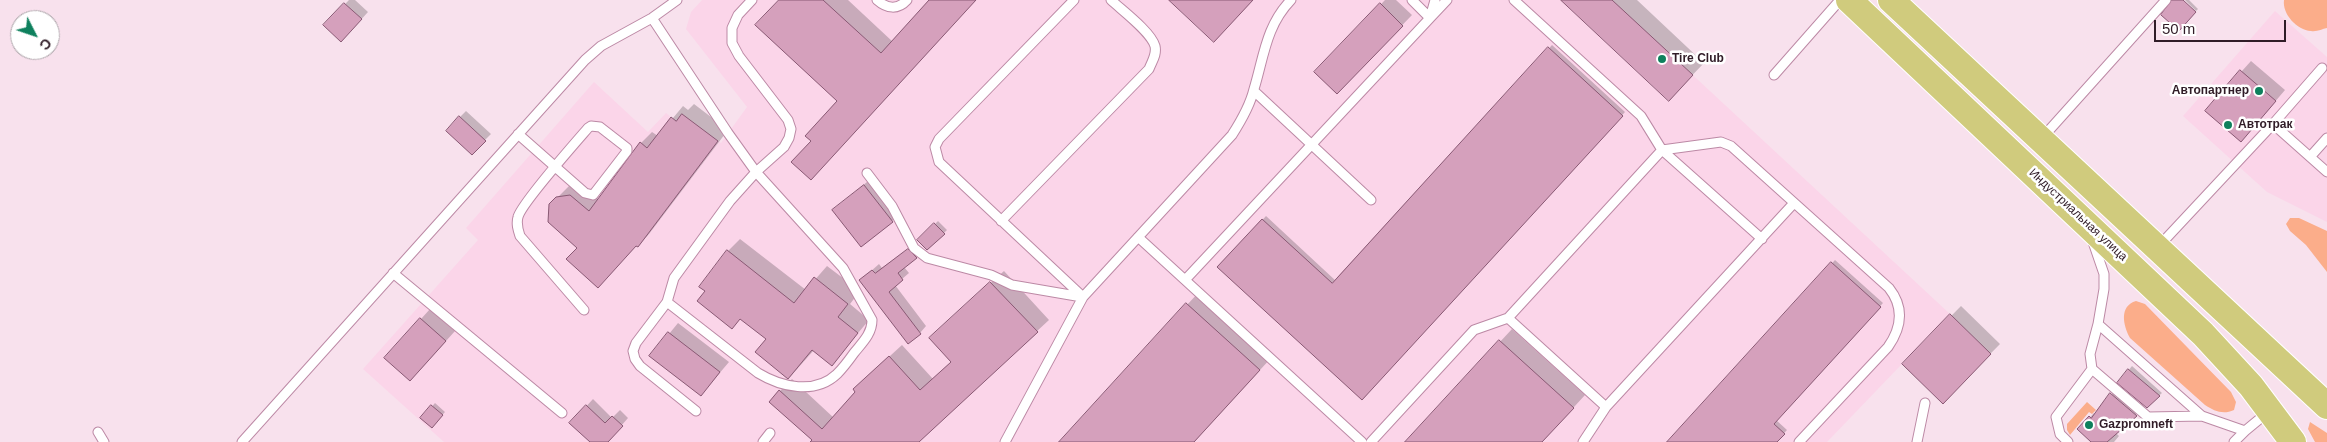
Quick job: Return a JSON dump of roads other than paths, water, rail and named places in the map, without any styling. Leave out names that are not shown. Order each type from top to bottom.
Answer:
[{"type":"main road","name":"Индустриальная улица","points":[[1849,0],[2081,217],[2209,341],[2251,386],[2293,442]]},
{"type":"main road","points":[[1891,0],[2327,406]]},
{"type":"lane","points":[[242,442],[585,60],[617,36],[652,18],[677,0]]},
{"type":"lane","points":[[696,411],[640,366],[633,352],[636,342],[666,302],[674,278],[730,202],[756,172],[784,147],[789,138],[791,129],[788,120],[739,56],[732,43],[732,28],[738,15],[752,0]]},
{"type":"lane","points":[[877,0],[887,7],[896,8],[907,0]]},
{"type":"lane","points":[[1074,0],[939,139],[935,148],[939,162],[1083,297]]},
{"type":"lane","points":[[1001,221],[1149,69],[1155,57],[1155,47],[1151,38],[1111,0]]},
{"type":"lane","points":[[1005,442],[1083,297],[1232,135],[1243,118],[1254,91],[1270,30],[1291,0]]},
{"type":"lane","points":[[1412,0],[1430,18]]},
{"type":"lane","points":[[1430,18],[1435,0]]},
{"type":"lane","points":[[1185,280],[1446,0]]},
{"type":"lane","points":[[1514,0],[1640,116],[1662,150],[1762,239]]},
{"type":"lane","points":[[1774,75],[1840,0]]},
{"type":"lane","points":[[2041,140],[2166,0]]},
{"type":"lane","points":[[652,18],[756,172],[843,268],[872,320],[868,335],[836,375],[826,382],[810,387],[773,382],[758,373],[666,302]]},
{"type":"lane","points":[[2158,247],[2274,124],[2322,68]]},
{"type":"lane","points":[[1254,91],[1371,200]]},
{"type":"lane","points":[[2274,124],[2327,172]]},
{"type":"lane","points":[[518,134],[556,168],[586,193],[593,194],[627,151],[627,148],[600,127],[591,126],[556,168],[524,205],[518,215],[517,226],[520,236],[584,310]]},
{"type":"lane","points":[[2310,157],[2327,138]]},
{"type":"lane","points":[[1371,442],[1474,330],[1508,318],[1662,150],[1721,142],[1731,146],[1889,288],[1897,298],[1900,310],[1900,323],[1896,336],[1800,442]]},
{"type":"lane","points":[[867,173],[896,212],[914,248],[927,258],[991,275],[1012,285],[1083,297]]},
{"type":"lane","points":[[1583,442],[1606,407],[1794,203]]},
{"type":"lane","points":[[2081,217],[2092,240],[2104,274],[2104,289],[2098,324],[2090,354],[2092,369],[2148,417],[2202,416],[2244,431]]},
{"type":"lane","points":[[1138,237],[1362,442]]},
{"type":"lane","points":[[393,274],[562,413]]},
{"type":"lane","points":[[1508,318],[1606,407]]},
{"type":"lane","points":[[2098,324],[2202,416]]},
{"type":"lane","points":[[2068,442],[2060,434],[2056,418],[2092,369]]},
{"type":"lane","points":[[1917,442],[1925,403]]},
{"type":"lane","points":[[2234,442],[2244,431],[2270,411]]},
{"type":"lane","points":[[98,432],[104,442]]},
{"type":"lane","points":[[762,442],[770,433]]},
{"type":"place","name":"Tire Club","points":[[1662,59]]},
{"type":"place","name":"Автопартнер","points":[[2259,91]]},
{"type":"place","name":"Автотрак","points":[[2228,125]]},
{"type":"place","name":"Gazpromneft","points":[[2089,425]]}]
